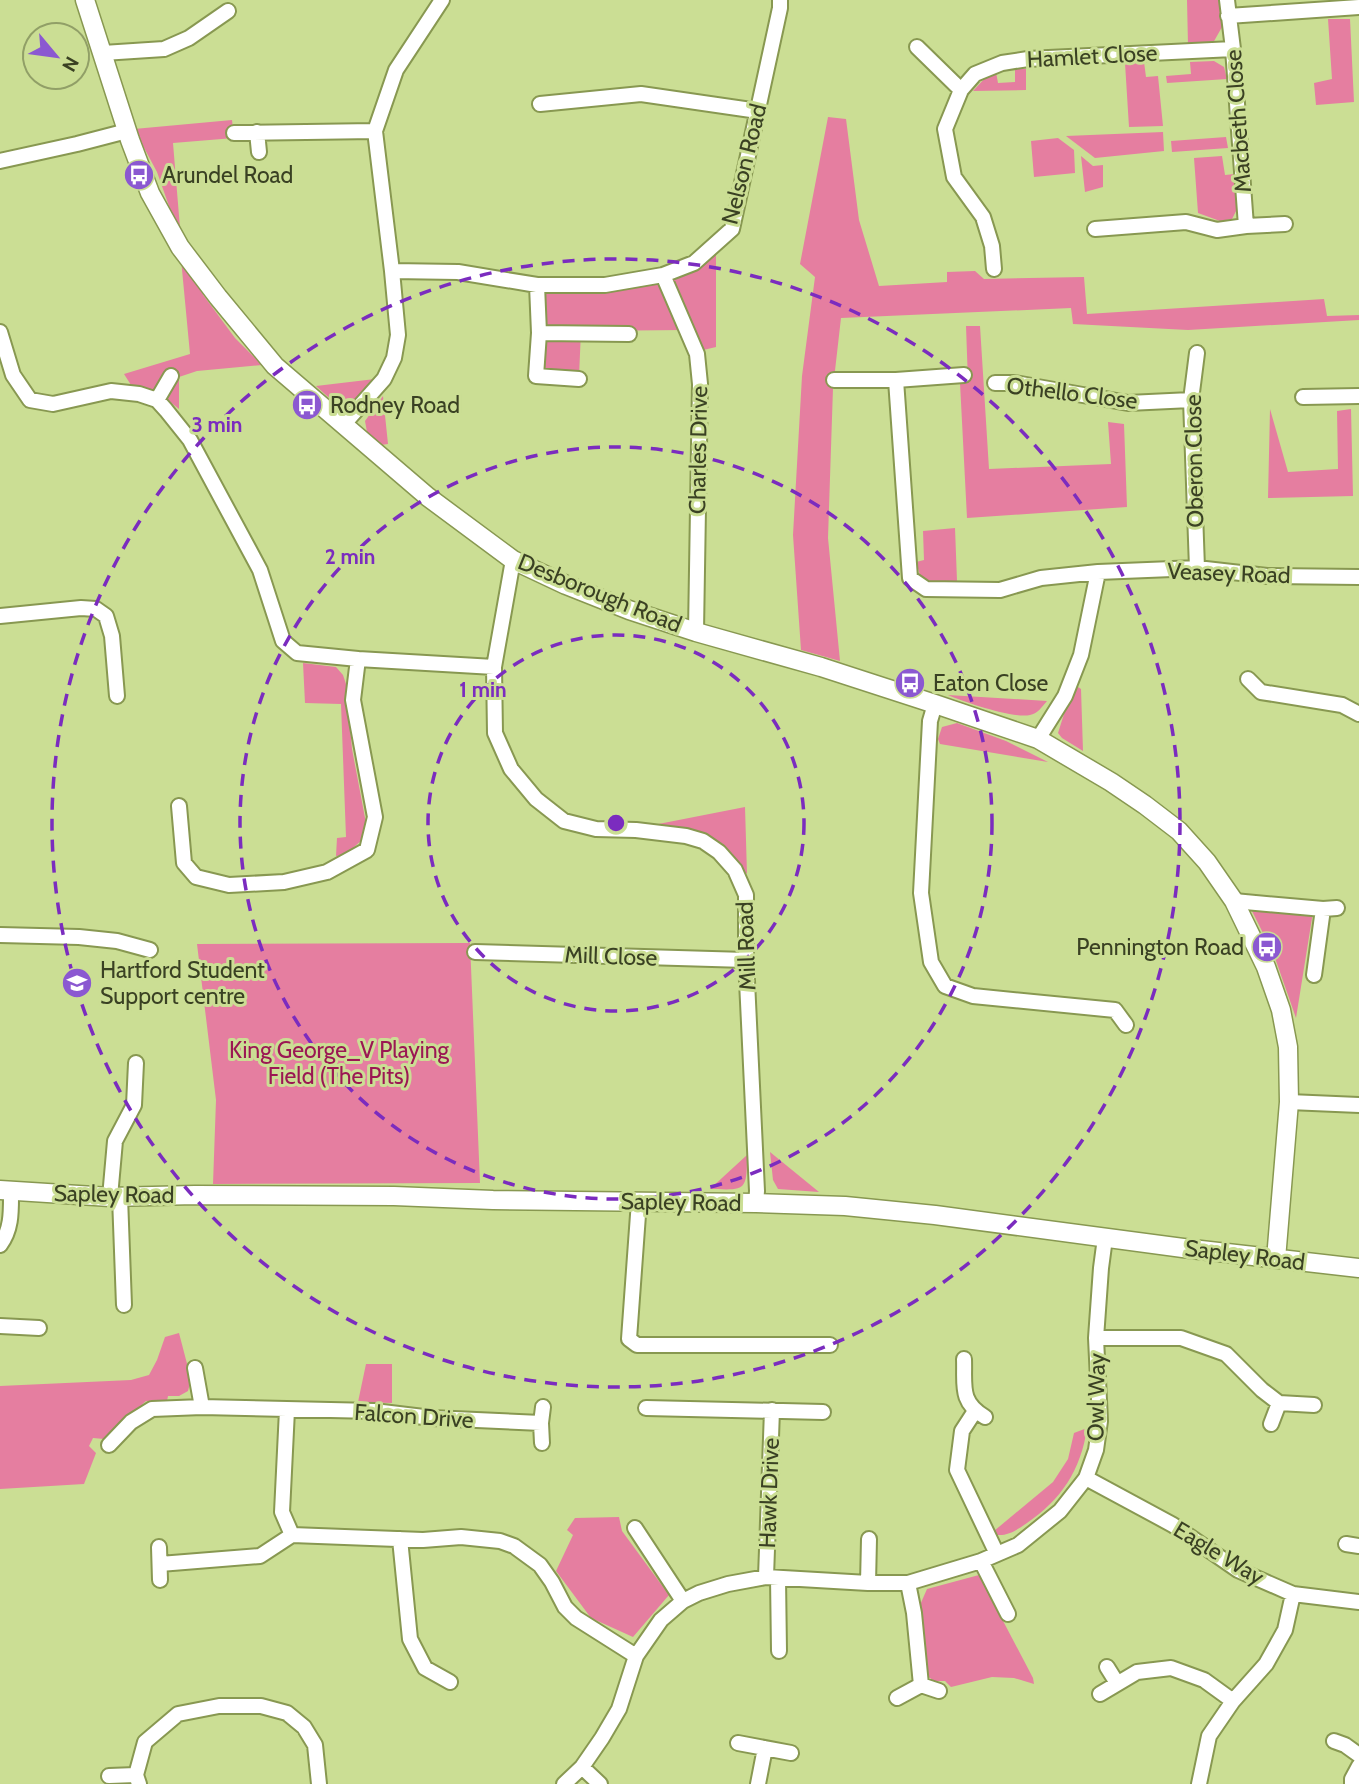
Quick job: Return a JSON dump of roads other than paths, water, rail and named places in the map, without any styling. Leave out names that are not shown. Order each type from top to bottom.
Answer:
[{"type":"street","name":"Desborough Road","points":[[85,0],[150,193],[180,247],[218,298],[275,366],[428,497],[513,560],[566,585],[696,632],[821,667],[1038,739],[1111,782],[1179,831],[1207,862],[1234,901],[1266,967],[1281,1010],[1288,1047],[1289,1102],[1276,1259]]},
{"type":"street","points":[[343,425],[384,379],[394,358],[398,335],[375,131],[396,70],[442,0]]},
{"type":"street","name":"Nelson Road","points":[[392,271],[458,272],[537,285],[605,285],[663,275],[694,263],[732,229],[780,0]]},
{"type":"street","name":"Macbeth Close","points":[[1227,0],[1246,226]]},
{"type":"street","name":"Macbeth Close","points":[[1228,16],[1359,7]]},
{"type":"street","points":[[103,53],[164,49],[189,38],[228,11]]},
{"type":"street","points":[[917,47],[961,90]]},
{"type":"street","name":"Hamlet Close","points":[[994,269],[992,246],[983,217],[954,177],[945,129],[961,90],[975,74],[1002,63],[1028,59],[1233,49]]},
{"type":"street","points":[[540,104],[641,94],[758,111]]},
{"type":"street","points":[[0,161],[127,131]]},
{"type":"street","points":[[234,133],[375,131]]},
{"type":"street","points":[[257,132],[259,152]]},
{"type":"street","name":"Macbeth Close","points":[[1095,229],[1186,222],[1217,230],[1285,224]]},
{"type":"street","name":"Charles Drive","points":[[663,275],[697,354],[699,374],[696,632]]},
{"type":"street","points":[[537,285],[539,333],[536,376],[579,379]]},
{"type":"street","points":[[0,332],[13,375],[30,400],[53,404],[111,391],[139,394],[157,400],[190,440],[260,570],[283,641],[296,653],[494,667]]},
{"type":"street","points":[[539,333],[629,334]]},
{"type":"street","name":"Oberon Close","points":[[1197,353],[1191,400],[1197,568]]},
{"type":"street","points":[[834,380],[896,380],[964,375]]},
{"type":"street","points":[[157,400],[171,376]]},
{"type":"street","name":"Veasey Road","points":[[896,380],[910,578],[926,589],[1000,590],[1041,578],[1098,572],[1197,568],[1267,576],[1359,576]]},
{"type":"street","name":"Othello Close","points":[[995,383],[1014,383],[1128,403],[1191,400]]},
{"type":"street","points":[[1303,397],[1359,396]]},
{"type":"street","name":"Mill Road","points":[[513,560],[494,667],[495,733],[511,769],[536,799],[564,821],[596,829],[636,830],[686,836],[703,841],[719,852],[735,870],[746,895],[746,960],[756,1203]]},
{"type":"street","points":[[1038,739],[1065,696],[1081,655],[1098,572]]},
{"type":"street","points":[[0,616],[96,609],[106,616],[111,636],[117,696]]},
{"type":"street","points":[[179,806],[184,863],[196,877],[229,885],[284,882],[327,872],[367,850],[375,817],[353,700],[358,659]]},
{"type":"street","points":[[1248,679],[1261,692],[1342,705],[1359,714]]},
{"type":"street","points":[[936,704],[930,721],[921,893],[931,962],[946,986],[973,996],[1115,1010],[1126,1025]]},
{"type":"street","points":[[1234,901],[1330,909],[1314,975]]},
{"type":"street","points":[[0,935],[79,937],[117,941],[150,950]]},
{"type":"street","name":"Mill Close","points":[[475,952],[746,960]]},
{"type":"street","points":[[124,1306],[115,1197],[115,1141],[134,1105],[136,1063]]},
{"type":"street","points":[[1289,1102],[1359,1105]]},
{"type":"street","points":[[0,1245],[10,1223],[5,1191]]},
{"type":"street","name":"Sapley Road","points":[[5,1191],[115,1197],[394,1196],[845,1206],[1359,1268]]},
{"type":"street","points":[[639,1201],[629,1339],[637,1345],[830,1345]]},
{"type":"street","name":"Owl Way","points":[[564,1784],[582,1767],[619,1709],[636,1656],[661,1620],[683,1601],[728,1584],[772,1577],[908,1583],[981,1561],[1018,1545],[1060,1511],[1086,1478],[1096,1450],[1100,1421],[1096,1338],[1105,1238]]},
{"type":"street","points":[[0,1326],[40,1328]]},
{"type":"street","points":[[1096,1338],[1181,1338],[1226,1354],[1262,1390],[1279,1402],[1314,1405]]},
{"type":"street","points":[[964,1359],[965,1396],[980,1414],[962,1431],[957,1470],[997,1554]]},
{"type":"street","points":[[195,1368],[202,1407]]},
{"type":"street","points":[[1271,1424],[1279,1402]]},
{"type":"street","name":"Falcon Drive","points":[[109,1445],[131,1422],[152,1409],[202,1407],[374,1412],[432,1418],[541,1423]]},
{"type":"street","points":[[542,1443],[543,1407]]},
{"type":"street","name":"Hawk Drive","points":[[646,1408],[823,1412]]},
{"type":"street","points":[[287,1410],[282,1512],[292,1535]]},
{"type":"street","name":"Hawk Drive","points":[[772,1410],[772,1577]]},
{"type":"street","name":"Eagle Way","points":[[1086,1478],[1173,1525],[1238,1570],[1293,1594],[1359,1602]]},
{"type":"street","points":[[635,1528],[683,1601]]},
{"type":"street","points":[[160,1564],[260,1556],[292,1535],[424,1540],[461,1536],[500,1541],[514,1546],[540,1565],[565,1607],[576,1618],[636,1656]]},
{"type":"street","points":[[400,1539],[411,1639],[425,1668],[450,1682]]},
{"type":"street","points":[[869,1539],[869,1583]]},
{"type":"street","points":[[159,1547],[160,1580]]},
{"type":"street","points":[[981,1561],[1009,1614]]},
{"type":"street","points":[[772,1577],[779,1651]]},
{"type":"street","points":[[908,1583],[914,1613],[921,1685]]},
{"type":"street","points":[[1199,1784],[1209,1736],[1233,1701],[1266,1664],[1285,1630],[1293,1594]]},
{"type":"street","points":[[1107,1667],[1118,1684]]},
{"type":"street","points":[[1100,1694],[1138,1672],[1171,1668],[1204,1679],[1233,1701]]},
{"type":"street","points":[[897,1698],[921,1685],[939,1691]]},
{"type":"street","points":[[108,1776],[137,1779],[145,1742],[178,1714],[219,1706],[261,1706],[287,1713],[304,1727],[315,1745],[319,1784]]},
{"type":"street","points":[[1334,1741],[1359,1755]]},
{"type":"street","points":[[738,1743],[791,1754]]},
{"type":"street","points":[[758,1784],[765,1748]]},
{"type":"street","points":[[1352,1784],[1359,1766]]},
{"type":"street","points":[[582,1767],[600,1784]]},
{"type":"place","name":"Arundel Road","points":[[139,175]]},
{"type":"place","name":"Rodney Road","points":[[307,405]]},
{"type":"place","name":"Eaton Close","points":[[910,683]]},
{"type":"place","name":"Pennington Road","points":[[1267,947]]},
{"type":"place","name":"Hartford Student Support centre","points":[[77,983]]},
{"type":"park label","name":"King George_V Playing Field (The Pits)","points":[[339,1063]]}]
